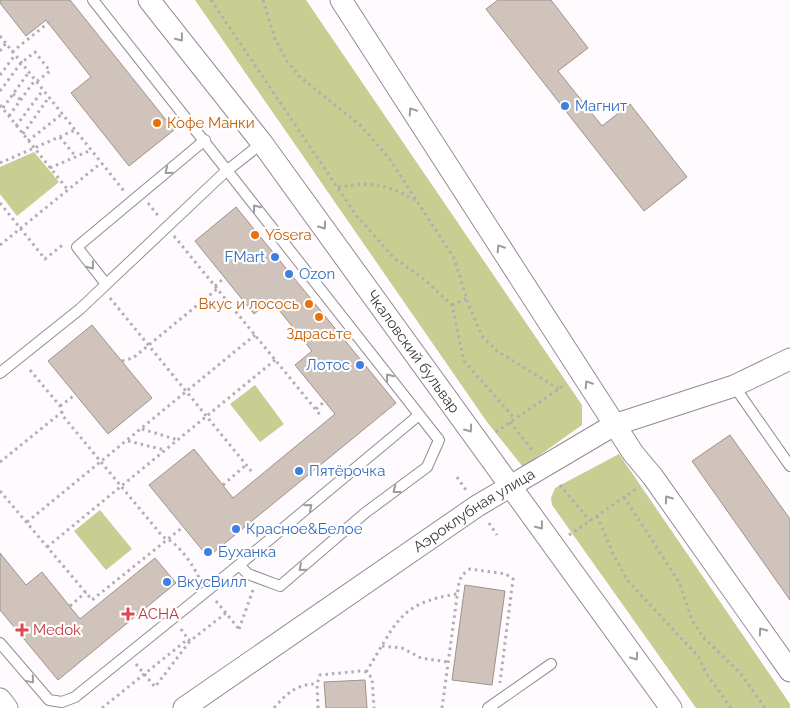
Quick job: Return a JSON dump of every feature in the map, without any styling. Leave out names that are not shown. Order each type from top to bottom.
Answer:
[{"type":"street","name":"Чкаловский бульвар","points":[[150,0],[262,143],[510,487],[555,545],[671,708]]},
{"type":"street","points":[[341,0],[614,425],[790,671]]},
{"type":"street","name":"Аэроклубная улица","points":[[184,708],[477,506],[614,425],[734,386],[790,359]]},
{"type":"street","points":[[0,699],[7,708]]},
{"type":"lane","points":[[93,0],[205,140],[227,171],[439,440],[427,467],[365,513],[280,586],[248,574],[239,565]]},
{"type":"lane","points":[[106,284],[77,247],[205,140]]},
{"type":"lane","points":[[0,373],[80,309],[227,171],[262,143]]},
{"type":"lane","points":[[734,386],[790,466]]},
{"type":"lane","points":[[0,642],[49,700],[62,702],[75,697],[239,565],[419,415]]},
{"type":"lane","points":[[488,708],[551,664]]},
{"type":"path","points":[[211,0],[356,215],[394,258],[424,279],[452,305],[464,360],[515,419]]},
{"type":"path","points":[[263,0],[275,39],[286,60],[300,77],[375,140],[454,258],[466,299],[482,336],[492,346],[559,389]]},
{"type":"path","points":[[8,80],[0,75],[14,53],[53,19]]},
{"type":"path","points":[[0,36],[126,194]]},
{"type":"path","points":[[0,51],[6,43]]},
{"type":"path","points":[[0,91],[21,62],[35,52],[50,71],[36,81],[9,116]]},
{"type":"path","points":[[29,72],[1,107],[68,190]]},
{"type":"path","points":[[16,126],[43,90]]},
{"type":"path","points":[[13,94],[21,100]]},
{"type":"path","points":[[23,134],[49,98]]},
{"type":"path","points":[[28,141],[62,114]]},
{"type":"path","points":[[24,116],[31,122]]},
{"type":"path","points":[[0,163],[75,130]]},
{"type":"path","points":[[60,137],[76,157]]},
{"type":"path","points":[[50,168],[91,150]]},
{"type":"path","points":[[0,245],[102,163]]},
{"type":"path","points":[[338,187],[375,183],[390,187],[416,200]]},
{"type":"path","points":[[0,203],[45,259],[65,242]]},
{"type":"path","points":[[182,246],[321,416]]},
{"type":"path","points":[[122,361],[133,358],[149,345],[224,278]]},
{"type":"path","points":[[452,305],[466,299]]},
{"type":"path","points":[[113,302],[252,472]]},
{"type":"path","points":[[27,522],[255,335]]},
{"type":"path","points":[[47,547],[275,360]]},
{"type":"path","points":[[30,370],[122,487],[163,536],[170,539],[196,570],[206,590],[239,629],[258,578]]},
{"type":"path","points":[[496,432],[567,384]]},
{"type":"path","points":[[60,406],[75,395]]},
{"type":"path","points":[[316,409],[325,401]]},
{"type":"path","points":[[0,462],[62,412]]},
{"type":"path","points":[[510,422],[538,457]]},
{"type":"path","points":[[142,429],[179,440]]},
{"type":"path","points":[[128,441],[166,451]]},
{"type":"path","points":[[223,485],[246,465]]},
{"type":"path","points":[[457,477],[466,490]]},
{"type":"path","points":[[560,484],[590,521]]},
{"type":"path","points":[[569,535],[641,485]]},
{"type":"path","points":[[0,491],[92,600],[183,527]]},
{"type":"path","points":[[624,497],[679,582],[692,620],[704,636],[740,673],[765,708]]},
{"type":"path","points":[[597,516],[614,556],[628,582],[698,656],[706,673],[731,708]]},
{"type":"path","points":[[489,523],[497,535]]},
{"type":"path","points":[[442,708],[457,594],[462,575],[470,569],[506,574],[513,579],[498,701]]},
{"type":"path","points":[[70,606],[86,592]]},
{"type":"path","points":[[366,672],[401,616],[424,601],[457,594]]},
{"type":"path","points":[[146,675],[155,687],[190,641],[226,613]]},
{"type":"path","points":[[102,708],[188,639],[190,641]]},
{"type":"path","points":[[382,646],[402,648],[421,658],[448,662]]},
{"type":"path","points":[[318,708],[318,678],[324,673],[366,672],[372,678],[374,708]]},
{"type":"path","points":[[274,708],[290,690],[305,684],[317,684]]},
{"type":"green space","points":[[195,0],[306,0],[582,405],[582,425],[523,467],[487,422]]},
{"type":"green space","points":[[34,152],[59,182],[17,216],[0,194],[0,167]]},
{"type":"green space","points":[[255,385],[284,424],[260,442],[230,404]]},
{"type":"green space","points":[[619,454],[790,704],[790,708],[696,708],[552,505],[551,498],[555,488]]},
{"type":"green space","points":[[100,510],[132,549],[106,570],[74,531]]},
{"type":"building","points":[[0,0],[70,0],[174,130],[129,166],[71,93],[91,77],[46,20],[26,36],[0,3]]},
{"type":"building","points":[[498,0],[551,0],[588,48],[558,71],[602,126],[630,104],[687,177],[644,211],[486,9]]},
{"type":"building","points":[[236,207],[396,403],[208,557],[149,485],[194,449],[233,498],[335,414],[295,365],[312,351],[271,300],[254,314],[195,241]]},
{"type":"building","points":[[92,325],[152,398],[108,434],[48,361]]},
{"type":"building","points":[[730,435],[790,519],[790,600],[692,461]]},
{"type":"building","points":[[0,553],[26,585],[42,572],[80,619],[155,558],[176,583],[58,680],[0,610]]},
{"type":"building","points":[[465,585],[505,591],[492,685],[452,680]]},
{"type":"building","points":[[365,680],[367,708],[326,708],[324,682]]},
{"type":"place","name":"Магнит","points":[[565,106]]},
{"type":"place","name":"Кофе Манки","points":[[157,123]]},
{"type":"place","name":"Yōsera","points":[[255,235]]},
{"type":"place","name":"FMart","points":[[275,257]]},
{"type":"place","name":"Ozon","points":[[289,274]]},
{"type":"place","name":"Вкус и лосось","points":[[309,304]]},
{"type":"place","name":"Здрасьте","points":[[319,317]]},
{"type":"place","name":"Лотос","points":[[360,365]]},
{"type":"place","name":"Пятёрочка","points":[[299,471]]},
{"type":"place","name":"Красное&Белое","points":[[236,529]]},
{"type":"place","name":"Буханка","points":[[208,552]]},
{"type":"place","name":"ВкусВилл","points":[[167,582]]},
{"type":"place","name":"АСНА","points":[[128,614]]},
{"type":"place","name":"Medok","points":[[22,630]]}]
